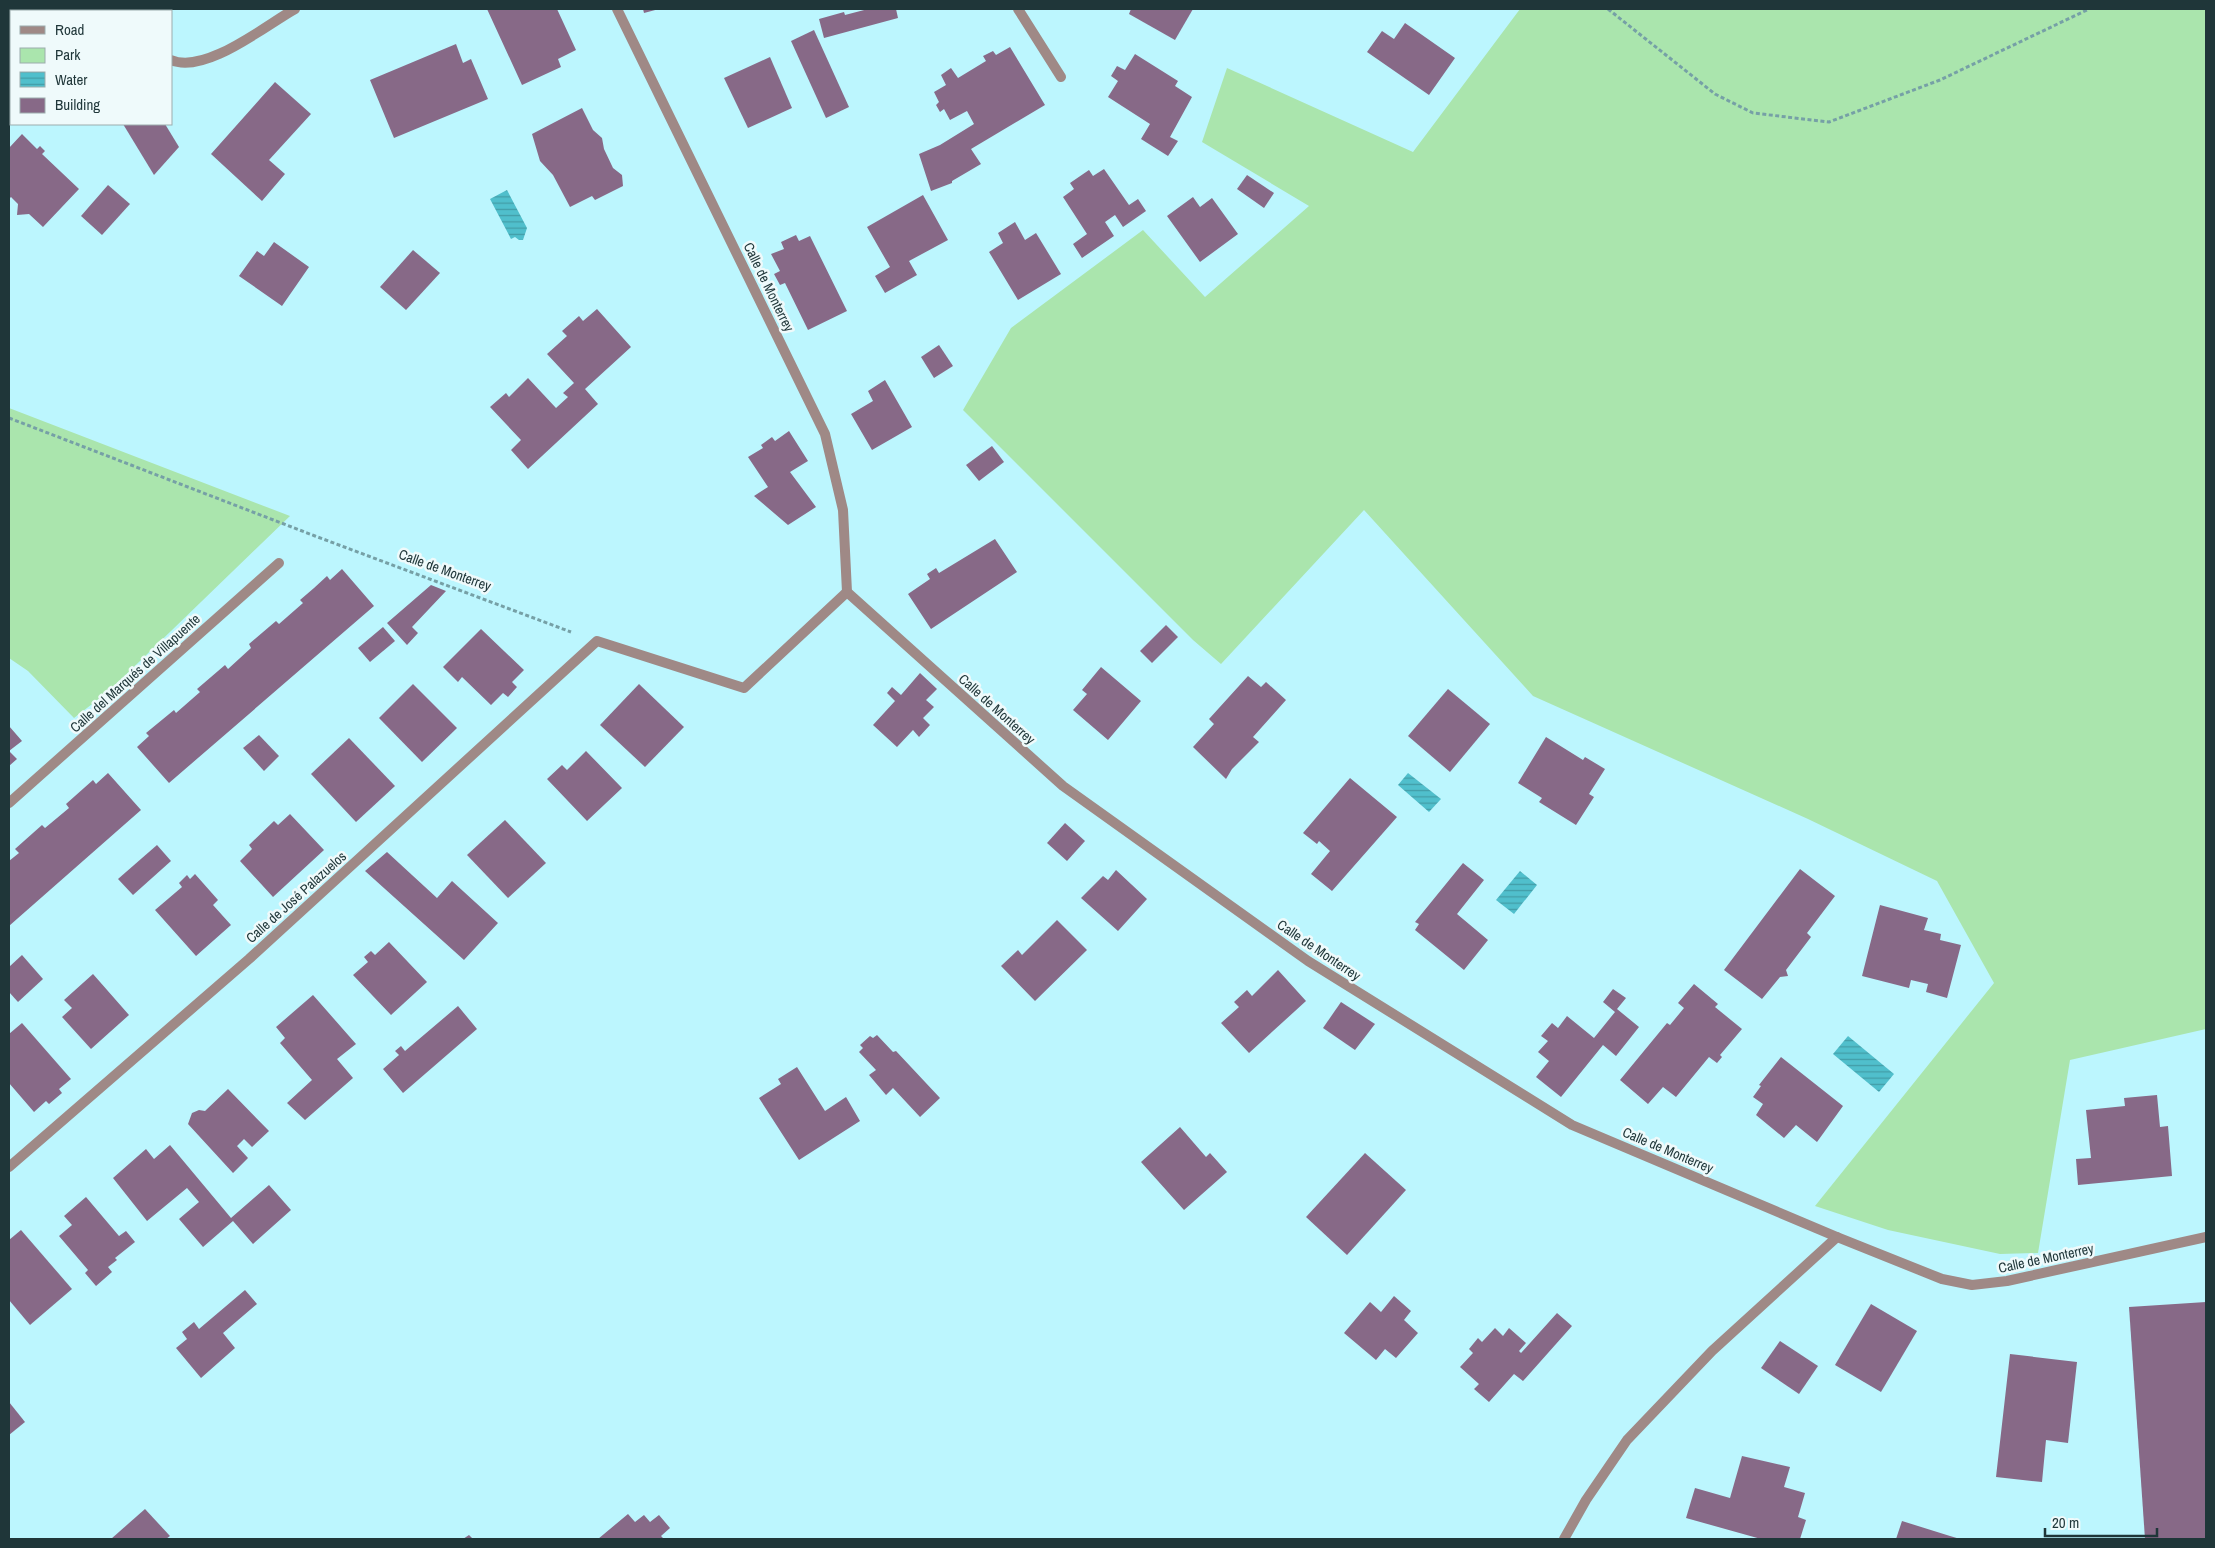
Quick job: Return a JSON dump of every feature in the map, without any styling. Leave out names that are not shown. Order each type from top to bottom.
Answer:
[{"type":"street","points":[[172,60],[189,62],[207,59],[232,49],[295,9]]},
{"type":"street","name":"Calle de Monterrey","points":[[617,9],[825,434],[843,510],[847,592],[1051,778],[1308,961],[1572,1124],[1837,1237],[1942,1279],[1972,1285],[2007,1281],[2206,1237]]},
{"type":"street","points":[[1018,9],[1061,77]]},
{"type":"street","name":"Calle del Marqués de Villapuente","points":[[9,803],[279,563]]},
{"type":"street","points":[[597,641],[744,688],[847,592]]},
{"type":"street","name":"Calle de José Palazuelos","points":[[9,1167],[249,959],[597,641]]},
{"type":"street","points":[[1564,1539],[1627,1440],[1712,1351],[1837,1237]]},
{"type":"path","points":[[1608,9],[1715,94],[1753,113],[1828,122],[1940,80],[2089,9]]},
{"type":"path","name":"Calle de Monterrey","points":[[9,418],[315,536],[597,641]]},
{"type":"green space","points":[[1520,9],[2206,9],[2206,1029],[2070,1060],[2038,1253],[2000,1254],[1888,1230],[1815,1206],[1994,983],[1937,881],[1808,819],[1533,696],[1364,510],[1221,664],[1193,640],[963,410],[1011,328],[1143,230],[1205,297],[1309,206],[1202,142],[1227,68],[1413,152]]},
{"type":"green space","points":[[9,408],[290,516],[109,691],[74,718],[28,671],[9,658]]},
{"type":"water","points":[[507,190],[527,228],[523,240],[515,237],[511,239],[490,199]]},
{"type":"water","points":[[1408,773],[1441,799],[1429,812],[1398,785]]},
{"type":"water","points":[[1520,871],[1537,885],[1514,914],[1496,900]]},
{"type":"water","points":[[1848,1036],[1894,1074],[1879,1092],[1833,1054]]},
{"type":"building","points":[[487,9],[557,9],[576,50],[558,59],[561,67],[522,85]]},
{"type":"building","points":[[643,9],[659,9],[644,13]]},
{"type":"building","points":[[868,9],[896,9],[898,18],[824,38],[819,19],[844,12],[845,15]]},
{"type":"building","points":[[1131,9],[1193,9],[1175,40],[1129,14]]},
{"type":"building","points":[[1405,23],[1455,58],[1429,95],[1367,52],[1382,31],[1394,39]]},
{"type":"building","points":[[814,30],[849,107],[826,118],[791,41]]},
{"type":"building","points":[[456,44],[463,63],[471,59],[488,99],[394,138],[370,80]]},
{"type":"building","points":[[1010,47],[1045,105],[971,149],[981,164],[952,181],[952,183],[931,191],[919,154],[940,145],[974,124],[967,111],[950,120],[944,109],[940,112],[936,105],[939,102],[934,92],[946,85],[941,75],[951,68],[958,78],[986,61],[983,56],[993,51],[996,55]]},
{"type":"building","points":[[1135,54],[1178,81],[1175,86],[1192,97],[1170,137],[1178,141],[1168,156],[1141,139],[1150,124],[1108,97],[1118,81],[1111,76],[1117,66],[1125,70]]},
{"type":"building","points":[[770,57],[792,108],[748,128],[724,78]]},
{"type":"building","points":[[275,82],[311,114],[269,160],[285,174],[262,201],[211,154]]},
{"type":"building","points":[[582,108],[593,130],[602,138],[604,149],[613,168],[622,175],[623,186],[595,200],[592,196],[570,207],[553,175],[540,161],[532,134]]},
{"type":"building","points":[[124,125],[166,125],[179,147],[154,175]]},
{"type":"building","points":[[22,134],[37,149],[40,146],[45,151],[42,154],[79,189],[43,227],[29,214],[17,215],[18,204],[11,197],[9,199],[9,148]]},
{"type":"building","points":[[1104,169],[1129,205],[1138,199],[1146,211],[1123,227],[1115,215],[1105,222],[1114,236],[1082,258],[1073,244],[1087,234],[1063,197],[1074,189],[1070,183],[1089,170],[1093,176]]},
{"type":"building","points":[[1247,175],[1274,193],[1264,208],[1237,189]]},
{"type":"building","points":[[108,185],[130,204],[102,235],[81,216]]},
{"type":"building","points":[[923,195],[948,240],[909,261],[917,275],[885,293],[875,276],[890,267],[867,227]]},
{"type":"building","points":[[1193,197],[1200,207],[1212,198],[1238,234],[1200,262],[1167,216]]},
{"type":"building","points":[[1015,222],[1025,240],[1036,233],[1061,274],[1018,300],[989,252],[1003,243],[998,233]]},
{"type":"building","points":[[796,235],[799,241],[810,236],[847,311],[808,330],[785,283],[780,285],[774,274],[780,271],[771,254],[784,249],[781,242]]},
{"type":"building","points":[[274,242],[309,267],[282,306],[239,276],[257,251],[264,256]]},
{"type":"building","points":[[413,250],[440,273],[406,310],[380,287]]},
{"type":"building","points":[[597,309],[631,347],[585,389],[598,404],[528,469],[511,450],[521,440],[490,407],[506,393],[509,397],[528,378],[556,408],[568,397],[563,393],[574,383],[547,354],[567,336],[562,331],[579,316],[583,321]]},
{"type":"building","points":[[939,345],[953,366],[934,378],[921,357]]},
{"type":"building","points":[[885,380],[912,427],[872,450],[851,414],[873,401],[868,391]]},
{"type":"building","points":[[789,431],[808,461],[790,472],[816,507],[788,525],[754,496],[768,487],[748,457],[763,448],[761,445],[772,437],[775,441]]},
{"type":"building","points":[[992,446],[1004,462],[979,481],[966,465]]},
{"type":"building","points":[[995,539],[1017,572],[931,629],[908,594],[930,579],[927,574],[936,568],[939,573]]},
{"type":"building","points":[[342,569],[374,606],[169,783],[137,747],[149,736],[146,733],[174,710],[176,713],[200,692],[197,689],[225,665],[228,669],[251,648],[249,644],[276,621],[279,624],[303,603],[300,600],[327,576],[330,580]]},
{"type":"building","points":[[431,585],[446,591],[412,627],[418,633],[407,645],[387,623]]},
{"type":"building","points":[[1166,625],[1178,637],[1152,663],[1140,651]]},
{"type":"building","points":[[383,627],[395,641],[370,662],[358,648]]},
{"type":"building","points":[[481,629],[524,670],[512,682],[517,687],[508,697],[503,693],[491,705],[462,677],[458,682],[443,667]]},
{"type":"building","points":[[1101,667],[1141,701],[1108,740],[1073,710],[1087,694],[1082,690]]},
{"type":"building","points":[[920,673],[937,689],[926,700],[934,707],[923,718],[930,725],[919,737],[913,730],[897,747],[873,725],[895,701],[887,693],[892,687],[901,695]]},
{"type":"building","points":[[1248,676],[1261,687],[1266,682],[1286,700],[1253,737],[1259,742],[1232,769],[1226,779],[1193,747],[1214,724],[1209,719]]},
{"type":"building","points":[[413,684],[457,728],[422,762],[379,718]]},
{"type":"building","points":[[639,684],[684,727],[645,767],[600,725]]},
{"type":"building","points":[[1448,689],[1490,724],[1450,772],[1408,736]]},
{"type":"building","points":[[9,726],[22,741],[9,751]]},
{"type":"building","points":[[259,735],[279,756],[264,771],[243,748]]},
{"type":"building","points":[[1546,737],[1583,760],[1585,757],[1605,769],[1589,794],[1594,797],[1576,825],[1539,802],[1542,798],[1518,783]]},
{"type":"building","points":[[349,738],[395,786],[356,822],[311,774]]},
{"type":"building","points":[[9,751],[17,759],[9,766]]},
{"type":"building","points":[[586,751],[622,788],[587,821],[547,779],[562,765],[567,770]]},
{"type":"building","points":[[108,773],[141,810],[9,926],[9,861],[19,853],[15,849],[42,825],[45,828],[69,808],[66,804],[93,780],[96,784]]},
{"type":"building","points":[[1350,778],[1397,817],[1332,891],[1311,874],[1330,851],[1319,841],[1317,844],[1303,833]]},
{"type":"building","points":[[290,814],[324,850],[273,897],[240,861],[252,849],[249,845],[274,821],[278,825]]},
{"type":"building","points":[[505,820],[546,863],[508,898],[467,855]]},
{"type":"building","points":[[1065,823],[1085,841],[1067,861],[1047,843]]},
{"type":"building","points":[[157,845],[171,861],[133,895],[118,879]]},
{"type":"building","points":[[387,852],[437,898],[452,881],[498,923],[464,960],[365,871]]},
{"type":"building","points":[[1463,863],[1484,880],[1457,914],[1488,940],[1464,970],[1415,930],[1419,924],[1415,922]]},
{"type":"building","points":[[1800,869],[1835,896],[1807,933],[1811,937],[1786,970],[1788,976],[1780,977],[1762,999],[1724,970]]},
{"type":"building","points":[[1116,870],[1147,899],[1118,931],[1081,898],[1103,876],[1108,880]]},
{"type":"building","points":[[195,874],[218,900],[213,905],[231,925],[196,956],[155,910],[182,887],[179,883],[187,875],[190,879]]},
{"type":"building","points":[[1880,905],[1928,918],[1924,930],[1941,934],[1940,940],[1961,945],[1947,998],[1926,992],[1928,984],[1911,980],[1909,988],[1862,976]]},
{"type":"building","points":[[1057,920],[1087,950],[1035,1001],[1001,966],[1018,950],[1022,955]]},
{"type":"building","points":[[389,942],[427,982],[391,1015],[353,975],[368,962],[364,957],[371,951],[375,955]]},
{"type":"building","points":[[22,955],[43,979],[18,1002],[9,992],[9,967]]},
{"type":"building","points":[[1278,970],[1306,1001],[1249,1053],[1221,1023],[1239,1007],[1234,1002],[1247,990],[1252,996]]},
{"type":"building","points":[[93,974],[129,1015],[91,1049],[62,1017],[72,1008],[64,1000]]},
{"type":"building","points":[[1694,984],[1718,1004],[1715,1007],[1742,1029],[1720,1055],[1722,1057],[1717,1063],[1709,1057],[1676,1097],[1663,1087],[1648,1104],[1620,1080],[1667,1023],[1670,1025],[1684,1008],[1678,1003]]},
{"type":"building","points":[[1613,989],[1626,998],[1617,1009],[1639,1027],[1616,1056],[1603,1045],[1561,1097],[1536,1077],[1549,1061],[1538,1052],[1548,1041],[1541,1036],[1552,1023],[1558,1028],[1567,1016],[1594,1038],[1615,1012],[1603,1002]]},
{"type":"building","points":[[313,995],[356,1044],[337,1059],[353,1078],[305,1120],[287,1103],[312,1080],[280,1043],[285,1038],[276,1027]]},
{"type":"building","points":[[1341,1002],[1375,1024],[1355,1050],[1323,1028]]},
{"type":"building","points":[[458,1006],[477,1029],[403,1093],[383,1069],[399,1055],[395,1051],[401,1046],[405,1051]]},
{"type":"building","points":[[22,1023],[71,1079],[59,1089],[62,1093],[49,1104],[46,1101],[34,1112],[9,1083],[9,1034]]},
{"type":"building","points":[[877,1035],[893,1052],[896,1051],[940,1098],[920,1117],[893,1088],[886,1095],[869,1075],[876,1070],[859,1052],[863,1048],[860,1045],[870,1036],[873,1038]]},
{"type":"building","points":[[1781,1057],[1843,1106],[1817,1142],[1796,1125],[1784,1138],[1756,1115],[1763,1104],[1753,1097],[1761,1086],[1759,1085]]},
{"type":"building","points":[[797,1067],[825,1111],[846,1097],[860,1121],[799,1160],[759,1098],[781,1084],[778,1079]]},
{"type":"building","points":[[228,1089],[269,1131],[252,1147],[244,1139],[237,1146],[248,1158],[233,1173],[188,1124],[192,1113],[199,1110],[205,1111]]},
{"type":"building","points":[[2157,1095],[2160,1127],[2168,1126],[2172,1176],[2078,1185],[2076,1159],[2091,1158],[2086,1110],[2125,1106],[2124,1098]]},
{"type":"building","points":[[1180,1127],[1206,1157],[1210,1153],[1227,1172],[1184,1210],[1141,1162]]},
{"type":"building","points":[[170,1145],[231,1218],[269,1185],[291,1210],[253,1244],[233,1221],[203,1247],[179,1219],[199,1202],[187,1188],[147,1221],[113,1178],[146,1149],[154,1159]]},
{"type":"building","points":[[1365,1153],[1406,1190],[1347,1255],[1306,1217]]},
{"type":"building","points":[[86,1197],[119,1236],[126,1231],[135,1242],[115,1258],[117,1260],[108,1267],[112,1272],[96,1286],[85,1273],[88,1270],[59,1236],[72,1225],[64,1216]]},
{"type":"building","points":[[21,1230],[72,1289],[30,1325],[9,1300],[9,1240]]},
{"type":"building","points":[[245,1290],[257,1304],[223,1333],[235,1348],[201,1378],[176,1348],[187,1339],[182,1332],[194,1322],[199,1329]]},
{"type":"building","points":[[1394,1296],[1411,1311],[1404,1320],[1418,1333],[1396,1358],[1385,1349],[1376,1360],[1344,1333],[1370,1302],[1381,1312]]},
{"type":"building","points":[[2206,1302],[2206,1539],[2145,1539],[2129,1307]]},
{"type":"building","points":[[1871,1304],[1917,1331],[1881,1392],[1835,1365]]},
{"type":"building","points":[[1557,1313],[1572,1326],[1523,1381],[1514,1374],[1489,1402],[1474,1389],[1479,1384],[1460,1367],[1473,1353],[1469,1349],[1478,1338],[1482,1342],[1495,1328],[1503,1336],[1509,1328],[1526,1343],[1519,1351],[1521,1353]]},
{"type":"building","points":[[1780,1341],[1818,1366],[1799,1394],[1761,1368]]},
{"type":"building","points":[[2010,1354],[2077,1362],[2068,1443],[2046,1440],[2042,1482],[1996,1477]]},
{"type":"building","points":[[9,1402],[25,1422],[9,1435]]},
{"type":"building","points":[[1742,1456],[1790,1467],[1784,1487],[1805,1493],[1798,1517],[1806,1520],[1800,1539],[1761,1539],[1686,1518],[1695,1488],[1730,1498]]},
{"type":"building","points":[[145,1509],[170,1536],[166,1539],[111,1539]]},
{"type":"building","points":[[628,1514],[635,1522],[644,1515],[650,1522],[659,1515],[670,1528],[661,1536],[664,1539],[598,1539]]},
{"type":"building","points":[[1902,1521],[1950,1536],[1960,1539],[1896,1539]]},
{"type":"building","points":[[469,1535],[473,1539],[463,1539]]}]
